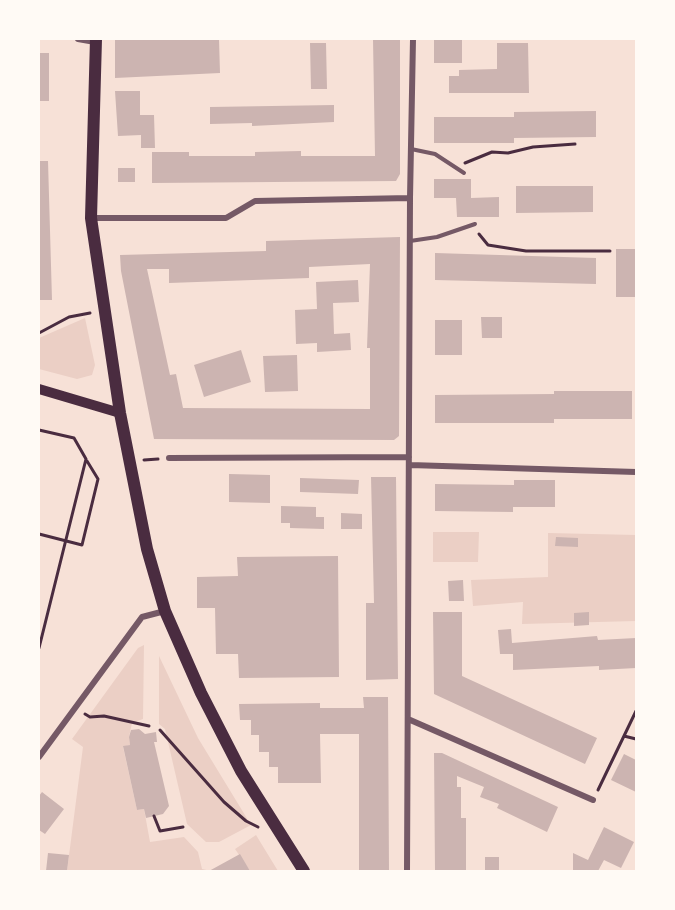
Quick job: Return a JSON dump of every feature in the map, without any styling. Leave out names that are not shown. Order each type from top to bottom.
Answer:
[{"type":"main road","points":[[96,40],[91,218],[120,413],[147,549],[165,612],[201,693],[241,771],[304,871]]},
{"type":"main road","points":[[39,389],[120,413]]},
{"type":"street","points":[[78,39],[96,40]]},
{"type":"street","points":[[407,871],[410,198],[413,39]]},
{"type":"street","points":[[91,218],[226,218],[255,201],[410,198]]},
{"type":"street","points":[[169,458],[409,457]]},
{"type":"street","points":[[410,465],[636,472]]},
{"type":"street","points":[[39,757],[142,617],[165,612]]},
{"type":"street","points":[[408,719],[594,800]]},
{"type":"lane","points":[[411,149],[435,154],[464,173]]},
{"type":"lane","points":[[410,241],[438,237],[474,225]]},
{"type":"path","points":[[455,167],[492,152],[508,153],[533,147],[575,144]]},
{"type":"path","points":[[474,225],[488,245],[526,251],[610,251]]},
{"type":"path","points":[[39,333],[69,317],[104,311]]},
{"type":"path","points":[[39,430],[74,438],[98,479],[82,545],[39,534]]},
{"type":"path","points":[[130,462],[169,458]]},
{"type":"path","points":[[39,648],[86,459]]},
{"type":"path","points":[[76,708],[90,717],[104,716],[149,726]]},
{"type":"path","points":[[594,800],[636,711]]},
{"type":"path","points":[[160,730],[224,802],[246,821],[258,827]]},
{"type":"path","points":[[624,736],[636,740]]},
{"type":"path","points":[[154,816],[160,831],[183,827]]},
{"type":"shaded area","points":[[85,318],[95,365],[92,375],[77,379],[39,369],[39,338]]},
{"type":"shaded area","points":[[433,532],[479,532],[478,562],[433,562]]},
{"type":"shaded area","points":[[548,533],[636,535],[636,621],[522,624],[523,602],[473,606],[471,580],[548,577]]},
{"type":"shaded area","points":[[144,645],[143,719],[132,723],[130,745],[123,747],[137,810],[144,809],[150,842],[184,837],[198,852],[202,869],[211,871],[67,871],[83,747],[72,739],[138,648]]},
{"type":"shaded area","points":[[159,656],[198,738],[251,825],[219,842],[206,842],[187,824],[165,729],[159,724]]},
{"type":"shaded area","points":[[256,835],[278,871],[250,871],[235,849]]},
{"type":"building","points":[[115,39],[219,39],[220,73],[115,78]]},
{"type":"building","points":[[373,39],[400,39],[400,174],[396,181],[152,183],[152,152],[189,152],[189,156],[255,156],[255,152],[301,151],[301,156],[375,156]]},
{"type":"building","points":[[434,39],[462,39],[462,63],[434,63]]},
{"type":"building","points":[[310,43],[326,43],[327,89],[311,89]]},
{"type":"building","points":[[497,43],[528,43],[529,93],[449,93],[449,76],[459,76],[459,70],[497,69]]},
{"type":"building","points":[[39,53],[49,53],[49,101],[39,101]]},
{"type":"building","points":[[115,91],[140,91],[140,115],[154,115],[155,148],[141,148],[141,135],[118,136]]},
{"type":"building","points":[[334,105],[334,122],[252,126],[252,123],[210,124],[210,107]]},
{"type":"building","points":[[596,111],[596,137],[514,138],[514,143],[434,143],[434,117],[514,117],[514,112]]},
{"type":"building","points":[[39,161],[48,161],[52,300],[39,300]]},
{"type":"building","points":[[118,168],[135,168],[135,182],[118,182]]},
{"type":"building","points":[[434,179],[471,179],[471,198],[499,197],[499,217],[457,217],[456,198],[434,198]]},
{"type":"building","points":[[516,186],[593,186],[593,212],[516,213]]},
{"type":"building","points":[[400,237],[399,436],[394,440],[154,439],[121,271],[120,255],[266,251],[266,241]],"holes":[[[370,264],[367,348],[370,348],[370,409],[183,408],[176,374],[170,375],[147,269],[169,269],[169,283],[309,278],[309,267]]]},
{"type":"building","points":[[616,249],[636,249],[636,297],[616,297]]},
{"type":"building","points":[[435,253],[596,258],[596,284],[435,280]]},
{"type":"building","points":[[358,280],[359,302],[333,303],[334,334],[350,333],[351,350],[317,352],[317,343],[296,344],[295,310],[317,309],[316,282]]},
{"type":"building","points":[[481,317],[502,317],[502,338],[482,338]]},
{"type":"building","points":[[435,320],[462,320],[462,355],[435,355]]},
{"type":"building","points":[[241,350],[251,382],[204,397],[194,365]]},
{"type":"building","points":[[297,355],[298,391],[265,392],[263,356]]},
{"type":"building","points":[[554,391],[632,391],[632,419],[554,419],[554,423],[435,423],[435,395],[554,394]]},
{"type":"building","points":[[229,474],[270,475],[270,503],[229,502]]},
{"type":"building","points":[[371,477],[396,477],[398,679],[366,680],[366,603],[374,603]]},
{"type":"building","points":[[300,478],[359,480],[358,494],[300,492]]},
{"type":"building","points":[[514,480],[555,480],[555,507],[513,507],[513,512],[435,511],[435,484],[514,485]]},
{"type":"building","points":[[281,506],[316,507],[316,517],[324,517],[324,529],[290,528],[290,523],[281,523]]},
{"type":"building","points":[[341,513],[362,514],[362,529],[341,529]]},
{"type":"building","points":[[556,537],[578,538],[578,547],[555,546]]},
{"type":"building","points":[[338,556],[339,677],[239,678],[238,654],[216,654],[215,608],[197,608],[197,577],[238,576],[237,557]]},
{"type":"building","points":[[463,580],[464,601],[449,601],[448,581]]},
{"type":"building","points":[[433,612],[462,612],[462,676],[597,738],[585,764],[434,694]]},
{"type":"building","points":[[589,612],[589,625],[574,626],[574,613]]},
{"type":"building","points":[[511,629],[512,643],[597,636],[598,640],[636,638],[636,668],[599,670],[599,666],[513,670],[513,654],[500,654],[498,630]]},
{"type":"building","points":[[363,697],[388,697],[389,871],[359,871],[359,734],[320,734],[321,783],[278,783],[278,767],[269,767],[269,752],[259,752],[259,735],[251,735],[251,720],[240,720],[239,704],[320,703],[320,708],[364,708]]},
{"type":"building","points":[[139,729],[145,734],[156,732],[157,742],[154,742],[169,806],[163,814],[146,818],[144,809],[137,810],[123,746],[130,745],[131,730]]},
{"type":"building","points":[[434,753],[442,753],[558,807],[547,832],[497,808],[499,804],[480,797],[484,787],[457,776],[457,787],[461,787],[461,818],[466,818],[466,871],[435,871]]},
{"type":"building","points":[[624,754],[636,760],[636,792],[611,780]]},
{"type":"building","points":[[42,792],[64,809],[45,834],[39,830],[39,796]]},
{"type":"building","points":[[604,827],[634,842],[621,868],[604,860],[598,871],[573,871],[573,853],[588,860]]},
{"type":"building","points":[[48,853],[69,855],[67,871],[46,871]]},
{"type":"building","points":[[240,854],[250,871],[209,871]]},
{"type":"building","points":[[485,857],[499,857],[499,871],[485,871]]}]
